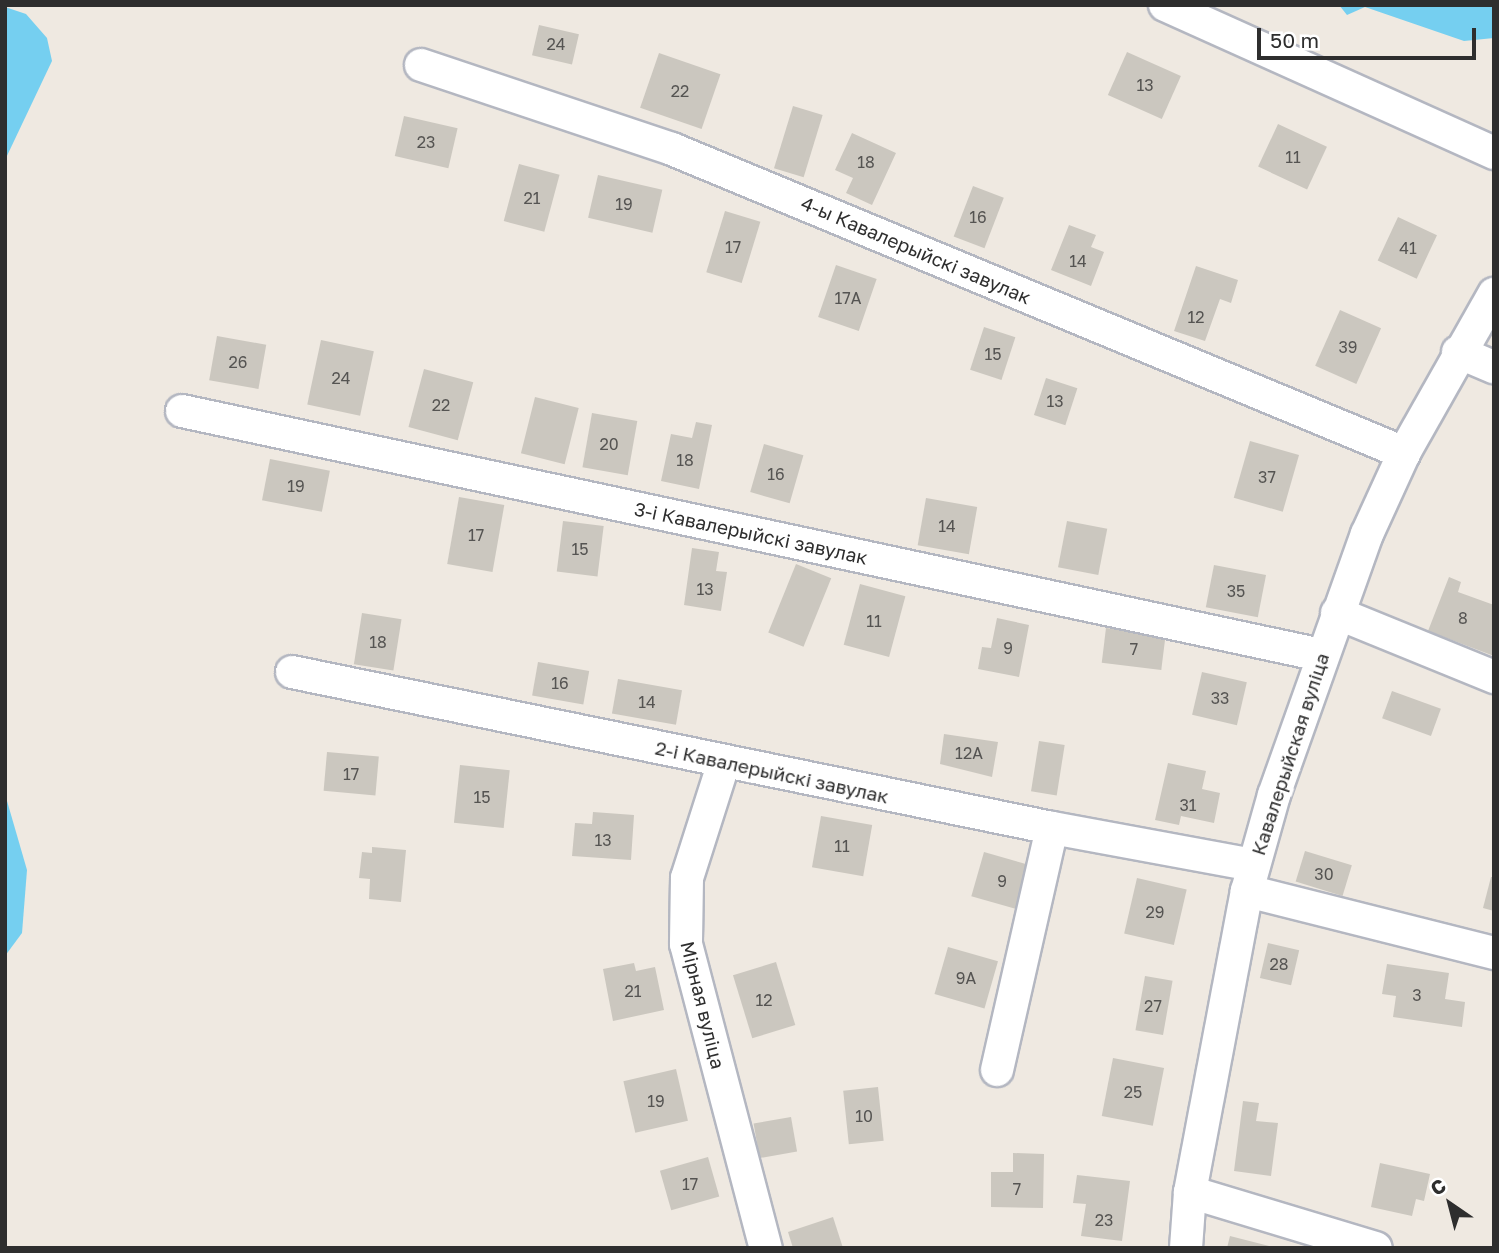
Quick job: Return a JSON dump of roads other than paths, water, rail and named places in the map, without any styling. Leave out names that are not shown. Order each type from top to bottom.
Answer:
[{"type":"street","points":[[1165,5],[1494,153]]},
{"type":"street","name":"4-ы Кавалерыйскі завулак","points":[[422,65],[672,149],[1404,453]]},
{"type":"street","name":"Кавалерыйская вуліца","points":[[1186,1248],[1189,1192],[1251,878],[1321,655],[1404,453],[1458,352],[1494,293]]},
{"type":"street","points":[[1458,352],[1494,367]]},
{"type":"street","name":"3-і Кавалерыйскі завулак","points":[[182,411],[1321,655]]},
{"type":"street","points":[[1337,613],[1494,677]]},
{"type":"street","name":"2-і Кавалерыйскі завулак","points":[[292,672],[1052,828],[1251,878],[1494,953]]},
{"type":"street","name":"Мірная вуліца","points":[[724,762],[687,878],[685,944],[766,1248]]},
{"type":"street","points":[[997,1070],[1052,828]]},
{"type":"street","points":[[1189,1192],[1376,1248]]},
{"type":"water","points":[[1339,5],[1494,5],[1494,38],[1464,41],[1365,7],[1347,15]]},
{"type":"water","points":[[5,7],[26,14],[47,38],[52,61],[5,160]]},
{"type":"water","points":[[5,794],[27,870],[22,933],[5,956]]}]
